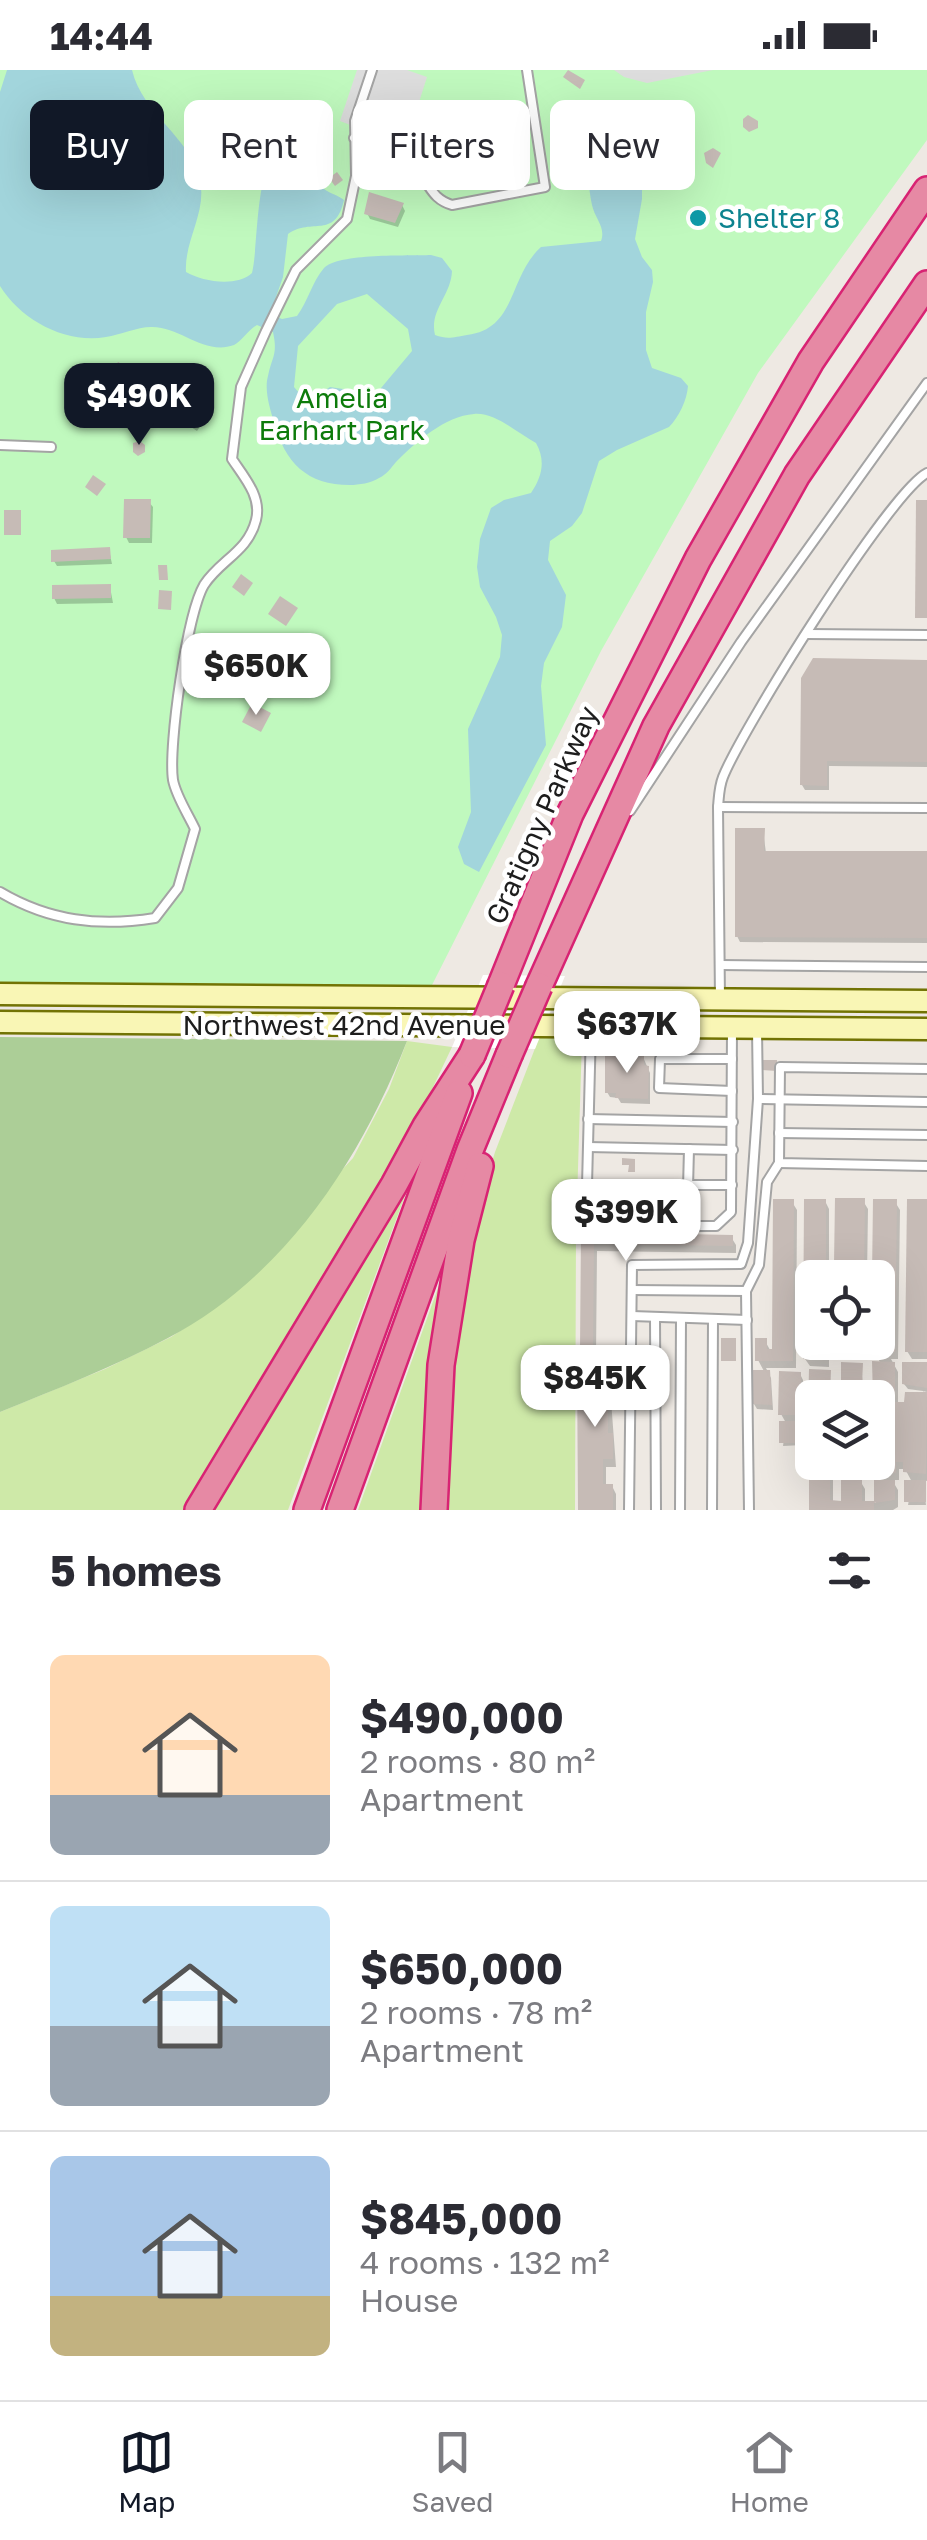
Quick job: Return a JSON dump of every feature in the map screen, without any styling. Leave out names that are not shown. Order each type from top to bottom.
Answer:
[{"type":"highway","name":"Gratigny Parkway","points":[[307,1510],[472,1055],[570,814],[698,559],[810,362],[927,190]]},
{"type":"highway","points":[[340,1510],[470,1150],[656,726],[796,475],[927,284]]},
{"type":"highway","points":[[198,1510],[472,1055]]},
{"type":"highway","points":[[434,1510],[442,1365],[450,1304],[461,1240],[509,1055]]},
{"type":"main road","name":"Northwest 42nd Avenue","points":[[0,994],[927,1000]]},
{"type":"main road","points":[[726,999],[732,1028]]},
{"type":"main road","name":"Northwest 42nd Avenue","points":[[0,1022],[927,1030]]},
{"type":"lane","points":[[361,100],[372,70]]},
{"type":"lane","points":[[527,70],[545,187],[530,190]]},
{"type":"lane","points":[[0,892],[54,918],[133,922],[156,918],[178,888],[195,829],[173,782],[189,632],[205,584],[245,546],[257,518],[254,492],[232,459],[241,386],[296,270],[347,219],[353,190]]},
{"type":"lane","points":[[430,190],[438,201],[452,205],[530,190]]},
{"type":"lane","points":[[593,864],[653,779],[740,642],[927,383]]},
{"type":"lane","points":[[0,445],[52,447]]},
{"type":"lane","points":[[726,999],[718,807],[726,770],[876,530],[910,486],[927,473]]},
{"type":"lane","points":[[808,634],[927,634]]},
{"type":"lane","points":[[718,807],[927,808]]},
{"type":"lane","points":[[722,966],[927,966]]},
{"type":"lane","points":[[591,1026],[587,1184],[593,1218],[611,1226],[716,1226],[730,1212],[732,1028]]},
{"type":"lane","points":[[629,1510],[632,1265],[741,1264],[748,1244],[758,1098],[757,1028]]},
{"type":"lane","points":[[732,1059],[660,1059],[660,1088],[732,1091]]},
{"type":"lane","points":[[749,1510],[746,1291],[759,1266],[767,1182],[778,1164],[780,1067],[927,1070]]},
{"type":"lane","points":[[758,1098],[927,1102]]},
{"type":"lane","points":[[588,1119],[733,1122]]},
{"type":"lane","points":[[779,1132],[927,1135]]},
{"type":"lane","points":[[588,1148],[733,1150]]},
{"type":"lane","points":[[687,1226],[689,1149]]},
{"type":"lane","points":[[778,1164],[927,1166]]},
{"type":"lane","points":[[587,1184],[732,1185]]},
{"type":"lane","points":[[632,1290],[746,1291]]},
{"type":"lane","points":[[632,1316],[746,1320]]},
{"type":"lane","points":[[655,1317],[656,1510]]},
{"type":"lane","points":[[680,1510],[681,1318]]},
{"type":"lane","points":[[712,1510],[713,1319]]},
{"type":"green space","name":"Amelia Earhart Park","points":[[0,70],[927,70],[927,140],[758,373],[601,651],[431,987],[0,985]]},
{"type":"green space","points":[[0,1037],[407,1041],[367,1129],[342,1171],[314,1211],[248,1283],[210,1313],[168,1338],[0,1412]]},
{"type":"green space","points":[[539,1038],[582,1039],[576,1233],[575,1510],[443,1510],[452,1364],[480,1202]]},
{"type":"green space","points":[[407,1041],[452,1047],[407,1142],[191,1510],[0,1510],[0,1412],[105,1369],[171,1337],[212,1310],[353,1158],[389,1089]]},
{"type":"green space","points":[[412,1177],[288,1510],[206,1510]]},
{"type":"green space","points":[[452,1249],[430,1510],[358,1510]]},
{"type":"shaded area","points":[[357,70],[407,70],[427,77],[420,100],[353,100],[353,126],[340,121]]},
{"type":"shaded area","points":[[614,70],[713,70],[647,83]]},
{"type":"water","points":[[7,70],[132,70],[146,100],[30,100],[30,190],[164,190],[164,122],[184,147],[184,190],[201,190],[186,272],[201,278],[229,281],[252,273],[262,190],[325,190],[344,200],[329,224],[288,234],[283,277],[270,314],[282,319],[297,316],[320,273],[332,263],[431,255],[442,258],[452,271],[437,310],[435,335],[447,338],[483,331],[504,312],[530,259],[541,247],[601,241],[602,231],[590,190],[642,190],[635,239],[652,270],[653,282],[646,312],[646,350],[652,368],[681,378],[688,386],[687,391],[669,427],[599,461],[582,513],[572,526],[550,541],[548,560],[566,595],[562,627],[544,663],[541,686],[546,745],[479,872],[464,864],[458,847],[471,812],[468,729],[500,657],[502,635],[480,587],[480,539],[491,508],[531,493],[535,487],[542,463],[536,443],[490,416],[474,414],[432,431],[376,480],[350,485],[322,481],[300,469],[279,436],[267,387],[275,351],[273,332],[257,325],[234,345],[223,347],[151,327],[106,337],[75,337],[32,319],[0,286],[0,92]],"holes":[[[367,294],[408,329],[412,351],[376,394],[330,387],[307,402],[294,387],[298,346],[337,304]]]},
{"type":"pier","points":[[483,975],[565,976],[535,1049],[452,1047]]},
{"type":"building","points":[[568,70],[585,80],[580,89],[563,77]]},
{"type":"building","points":[[748,115],[758,121],[758,128],[749,132],[743,127],[743,119]]},
{"type":"building","points":[[713,148],[721,153],[713,168],[706,163],[704,153]]},
{"type":"building","points":[[337,172],[343,180],[335,186],[333,183]]},
{"type":"building","points":[[369,192],[404,203],[395,223],[364,214]]},
{"type":"building","name":"Shelter 8","points":[[699,210],[706,216],[704,224],[695,227],[690,220],[692,213]]},
{"type":"building","points":[[119,362],[123,372],[113,377],[108,367]]},
{"type":"building","points":[[194,387],[212,398],[194,427],[176,416]]},
{"type":"building","points":[[99,395],[112,403],[104,415],[110,418],[103,428],[82,414]]},
{"type":"building","points":[[140,441],[145,452],[138,456],[133,452],[133,443]]},
{"type":"building","points":[[93,475],[106,484],[97,496],[85,487]]},
{"type":"building","points":[[124,499],[151,499],[150,538],[123,538]]},
{"type":"building","points":[[916,500],[927,500],[927,618],[915,618]]},
{"type":"building","points":[[4,510],[21,510],[21,535],[4,535]]},
{"type":"building","points":[[110,547],[111,559],[51,562],[51,550]]},
{"type":"building","points":[[158,565],[167,565],[168,580],[159,580]]},
{"type":"building","points":[[241,574],[253,583],[244,596],[232,587]]},
{"type":"building","points":[[111,584],[111,598],[52,599],[52,585]]},
{"type":"building","points":[[159,590],[172,591],[171,610],[158,609]]},
{"type":"building","points":[[280,596],[298,608],[286,626],[268,614]]},
{"type":"building","points":[[813,658],[927,660],[927,762],[827,761],[827,786],[800,785],[801,678]]},
{"type":"building","points":[[252,703],[271,713],[261,732],[242,722]]},
{"type":"building","points":[[735,828],[765,828],[764,851],[927,851],[927,938],[735,937]]},
{"type":"building","points":[[605,1054],[644,1055],[644,1065],[649,1066],[648,1099],[615,1098],[616,1093],[605,1093]]},
{"type":"building","points":[[762,1060],[777,1060],[777,1071],[762,1070]]},
{"type":"building","points":[[622,1158],[635,1159],[635,1172],[628,1172],[629,1165],[622,1165]]},
{"type":"building","points":[[835,1198],[865,1198],[864,1260],[834,1260]]},
{"type":"building","points":[[773,1199],[794,1199],[793,1361],[755,1361],[755,1338],[767,1338],[767,1349],[772,1349]]},
{"type":"building","points":[[804,1199],[826,1199],[826,1260],[804,1260]]},
{"type":"building","points":[[873,1199],[897,1199],[895,1352],[895,1260],[872,1260]]},
{"type":"building","points":[[907,1199],[927,1199],[927,1352],[905,1352]]},
{"type":"building","points":[[581,1232],[733,1235],[733,1246],[594,1244],[593,1349],[580,1349]]},
{"type":"building","points":[[721,1338],[736,1338],[736,1361],[721,1361]]},
{"type":"building","points":[[591,1355],[618,1355],[618,1393],[608,1393],[608,1433],[613,1433],[613,1459],[603,1459],[603,1484],[613,1484],[613,1510],[578,1510],[577,1362],[591,1362]]},
{"type":"building","points":[[872,1361],[895,1362],[895,1380],[873,1380]]},
{"type":"building","points":[[841,1362],[863,1363],[862,1380],[841,1380]]},
{"type":"building","points":[[902,1362],[927,1362],[927,1388],[902,1384]]},
{"type":"building","points":[[809,1369],[831,1370],[831,1380],[809,1380]]},
{"type":"building","points":[[752,1370],[770,1370],[772,1405],[751,1404]]},
{"type":"building","points":[[779,1371],[801,1372],[801,1380],[795,1380],[795,1415],[778,1415]]},
{"type":"building","points":[[905,1392],[927,1392],[926,1474],[903,1472],[903,1462],[896,1462],[896,1473],[895,1402],[904,1402]]},
{"type":"building","points":[[779,1421],[795,1421],[795,1443],[779,1443]]},
{"type":"building","points":[[809,1480],[830,1480],[830,1500],[841,1501],[841,1480],[862,1480],[862,1501],[874,1501],[874,1480],[895,1480],[895,1500],[874,1503],[874,1510],[809,1510]]},
{"type":"building","points":[[904,1480],[926,1480],[926,1502],[904,1502]]},
{"type":"place","name":"Shelter 8","points":[[698,218]]}]
